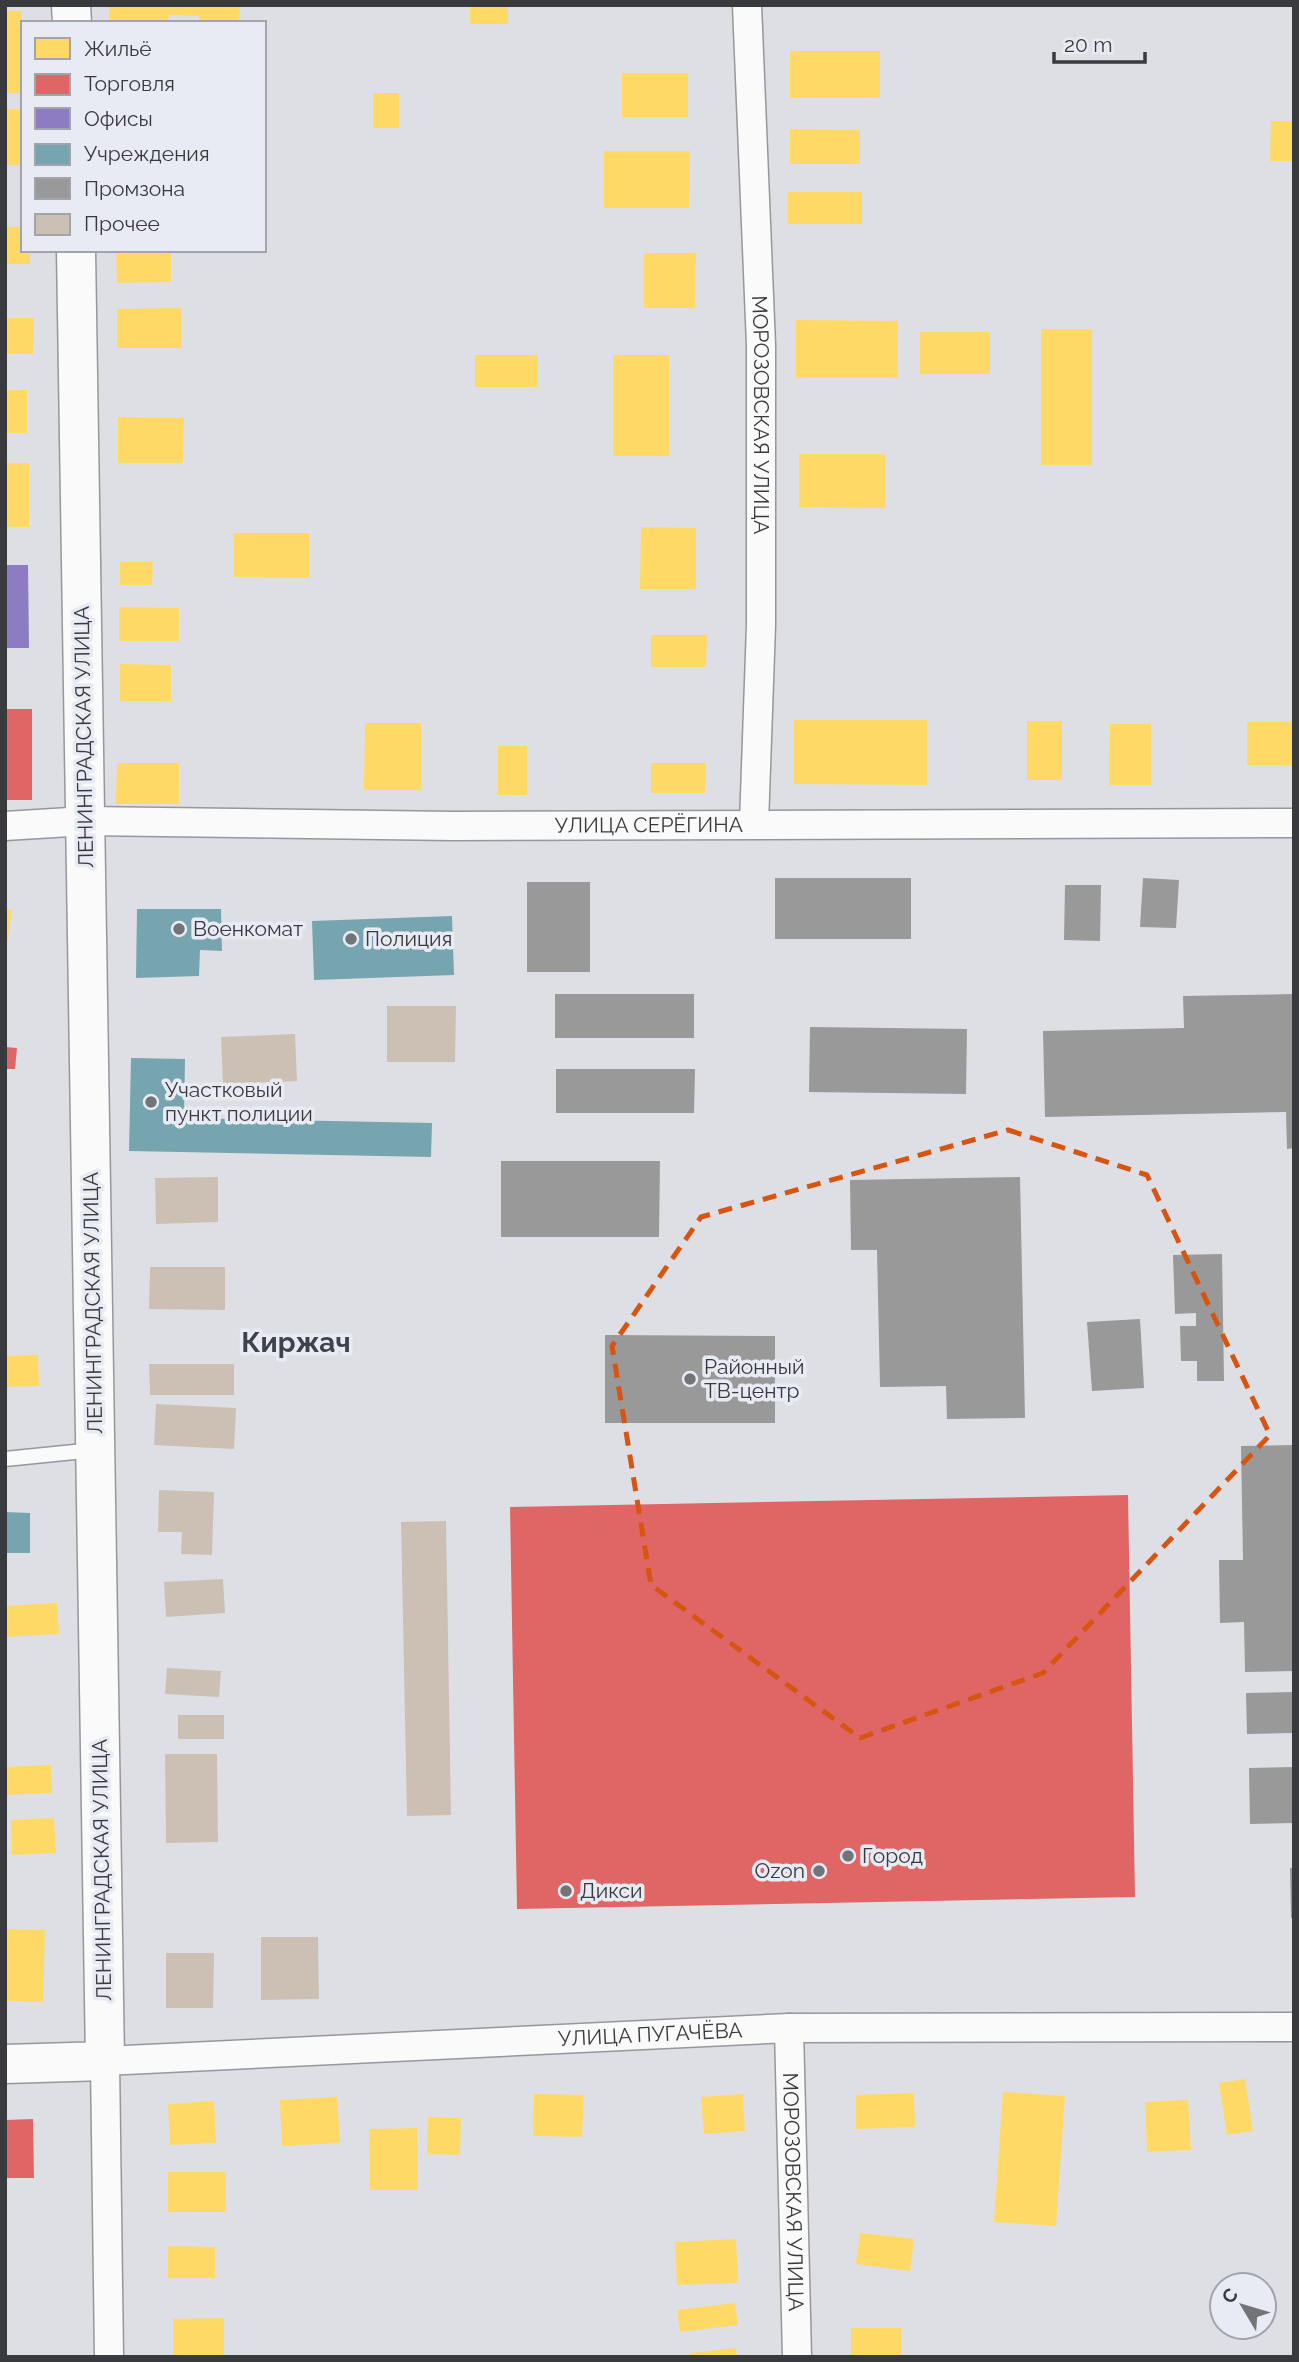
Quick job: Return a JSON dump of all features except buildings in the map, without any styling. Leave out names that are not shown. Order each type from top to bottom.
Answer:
[{"type":"main road","name":"ЛЕНИНГРАДСКАЯ УЛИЦА","points":[[76,252],[105,2061]]},
{"type":"main road","name":"УЛИЦА ПУГАЧЁВА","points":[[5,2064],[105,2061]]},
{"type":"street","name":"МОРОЗОВСКАЯ УЛИЦА","points":[[747,5],[761,345],[761,625],[754,824]]},
{"type":"street","name":"УЛИЦА СЕРЁГИНА","points":[[5,826],[86,821],[453,827],[1294,823]]},
{"type":"street","name":"УЛИЦА ПУГАЧЁВА","points":[[105,2061],[789,2028],[1294,2027]]},
{"type":"street","name":"МОРОЗОВСКАЯ УЛИЦА","points":[[789,2028],[797,2357]]},
{"type":"street","name":"ЛЕНИНГРАДСКАЯ УЛИЦА","points":[[105,2061],[108,2357]]},
{"type":"lane","points":[[5,1459],[96,1450]]},
{"type":"highlighted area","points":[[1008,1130],[1147,1175],[1270,1435],[1043,1673],[860,1738],[651,1585],[612,1346],[701,1217]]},
{"type":"place","name":"Военкомат","points":[[179,929]]},
{"type":"place","name":"Полиция","points":[[351,939]]},
{"type":"place","name":"Участковый пункт полиции","points":[[151,1102]]},
{"type":"place","name":"Районный ТВ-центр","points":[[690,1379]]},
{"type":"place","name":"Город","points":[[848,1856]]},
{"type":"place","name":"Ozon","points":[[819,1871]]},
{"type":"place","name":"Дикси","points":[[566,1891]]},
{"type":"district","name":"Киржач","points":[[296,1342]]}]
